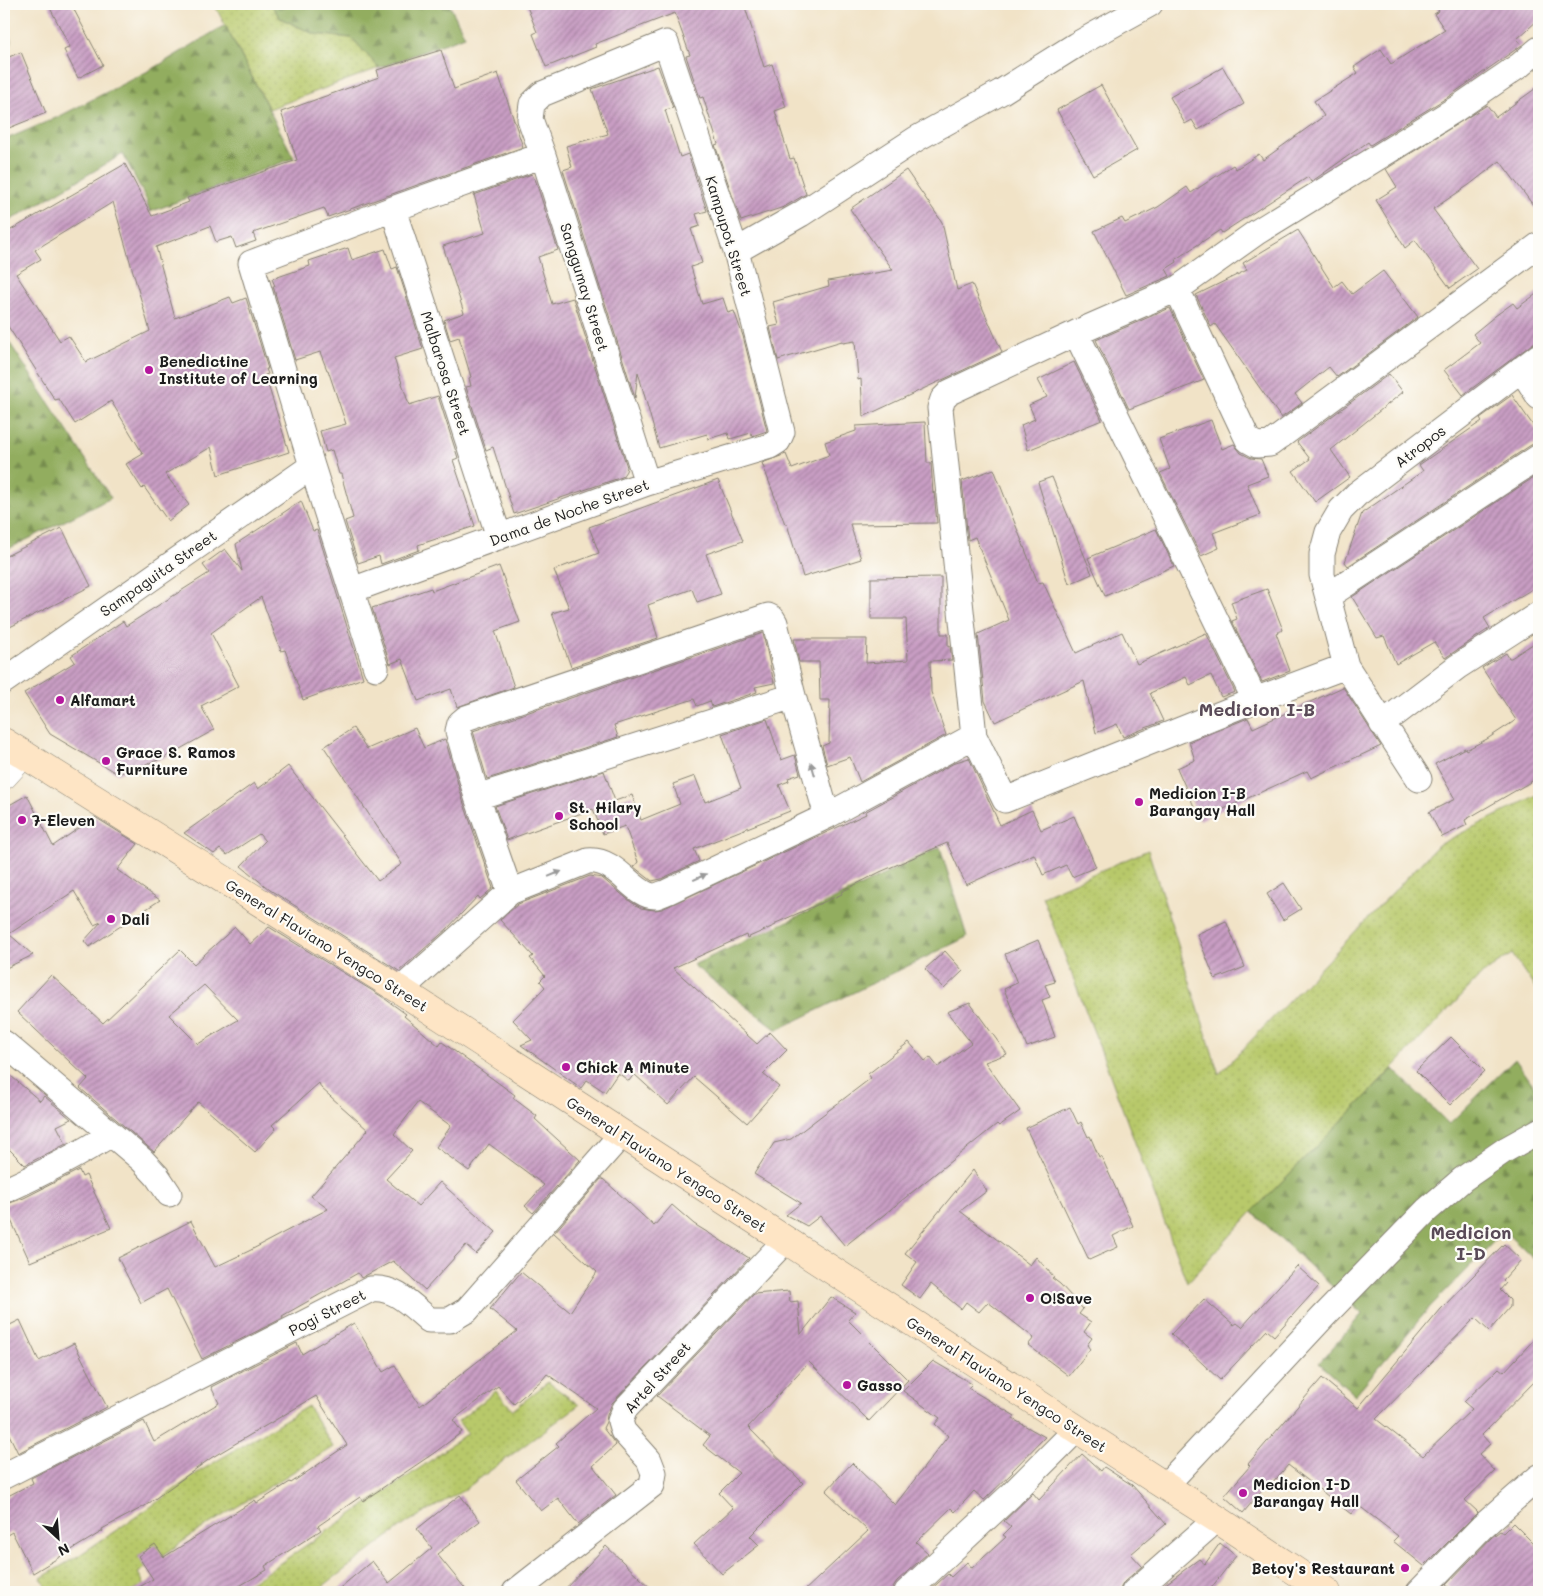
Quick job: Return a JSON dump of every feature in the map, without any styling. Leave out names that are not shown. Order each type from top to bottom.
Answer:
[{"type":"main road","name":"General Flaviano Yengco Street","points":[[14,748],[400,990],[621,1135],[1218,1519],[1327,1592]]},
{"type":"street","points":[[736,251],[801,214],[916,139],[1001,92],[1076,45],[1150,4]]},
{"type":"street","name":"Kampupot Street","points":[[666,43],[736,251],[782,432]]},
{"type":"street","name":"Sanggumay Street","points":[[647,484],[530,119],[532,104],[542,94],[666,43]]},
{"type":"street","points":[[1346,666],[1255,700],[1005,800],[974,736],[940,408],[943,399],[950,392],[1076,333],[1177,289],[1257,232],[1456,109],[1520,65],[1539,49]]},
{"type":"street","points":[[376,668],[312,466],[251,263],[543,155]]},
{"type":"street","name":"Malbarosa Street","points":[[393,209],[499,537]]},
{"type":"street","points":[[1177,289],[1248,440],[1257,445],[1270,444],[1539,245]]},
{"type":"street","points":[[1076,333],[1255,700]]},
{"type":"street","points":[[1530,363],[1539,397]]},
{"type":"street","name":"Atropos","points":[[1419,779],[1346,666],[1322,576],[1322,554],[1328,532],[1336,517],[1357,494],[1530,363]]},
{"type":"street","name":"Dama de Noche Street","points":[[352,590],[647,484],[770,446],[778,441],[782,432]]},
{"type":"street","points":[[1328,596],[1539,457]]},
{"type":"street","name":"Sampaguita Street","points":[[4,681],[312,466]]},
{"type":"street","points":[[1382,724],[1457,666],[1539,614]]},
{"type":"street","points":[[510,892],[477,797],[458,731],[460,724],[466,718],[768,616],[775,623],[826,816]]},
{"type":"street","points":[[477,797],[793,696]]},
{"type":"street","points":[[400,990],[510,892],[588,861],[598,860],[607,863],[645,893],[655,896],[668,892],[826,816],[974,736]]},
{"type":"street","points":[[4,774],[14,748]]},
{"type":"street","points":[[4,1043],[142,1160],[157,1176],[169,1194]]},
{"type":"street","points":[[1165,1486],[1322,1317],[1427,1210],[1463,1179],[1505,1150],[1539,1131]]},
{"type":"street","points":[[4,1191],[80,1154],[111,1134]]},
{"type":"street","name":"Pogi Street","points":[[4,1476],[371,1289],[382,1288],[393,1291],[429,1320],[450,1320],[467,1310],[497,1278],[621,1135]]},
{"type":"street","name":"Artel Street","points":[[515,1592],[652,1485],[654,1472],[650,1460],[622,1431],[620,1421],[625,1409],[785,1241]]},
{"type":"street","points":[[907,1592],[1077,1429]]},
{"type":"street","points":[[1419,1592],[1482,1527],[1539,1477]]},
{"type":"street","points":[[1134,1592],[1218,1519]]},
{"type":"green space","points":[[214,4],[271,4],[280,18],[314,34],[352,38],[379,68],[269,109]]},
{"type":"green space","points":[[271,4],[449,4],[465,36],[379,68],[352,38],[314,34],[280,18]]},
{"type":"green space","points":[[4,23],[12,43],[4,47]]},
{"type":"green space","points":[[225,25],[294,158],[150,212],[146,199],[123,154],[4,224],[4,140],[58,117],[156,67]]},
{"type":"green space","points":[[4,334],[111,498],[4,551]]},
{"type":"green space","points":[[1539,794],[1539,994],[1512,954],[1482,974],[1351,1112],[1252,1212],[1187,1283],[1042,896],[1148,850],[1219,1074],[1438,845]]},
{"type":"green space","points":[[940,847],[967,937],[777,1030],[693,965],[814,909]]},
{"type":"green space","points":[[1515,1059],[1539,1093],[1539,1264],[1504,1231],[1430,1307],[1355,1395],[1319,1363],[1362,1314],[1252,1212],[1393,1069],[1449,1124]]},
{"type":"green space","points":[[548,1382],[579,1405],[464,1490],[408,1522],[315,1592],[233,1592],[261,1576],[423,1466],[467,1433],[458,1421],[496,1391],[513,1410]]},
{"type":"green space","points":[[308,1406],[333,1447],[195,1533],[138,1573],[149,1592],[49,1592],[41,1578],[78,1556],[200,1471]]},
{"type":"building","points":[[48,4],[71,4],[103,65],[78,78],[64,50],[70,47]]},
{"type":"building","points":[[526,4],[744,4],[764,67],[772,64],[786,107],[775,111],[790,159],[794,158],[806,194],[784,207],[741,221],[715,145],[718,144],[703,97],[700,98],[686,56],[690,55],[675,13],[595,44],[596,47],[546,67],[533,34],[537,32]]},
{"type":"building","points":[[1434,4],[1539,4],[1539,19],[1517,39],[1522,45],[1448,97],[1370,145],[1368,142],[1311,182],[1308,177],[1222,233],[1220,230],[1176,259],[1177,262],[1166,269],[1170,276],[1126,295],[1094,231],[1122,218],[1125,223],[1158,207],[1187,187],[1191,193],[1233,165],[1236,169],[1259,154],[1263,160],[1324,116],[1314,101],[1358,73],[1354,67],[1381,49],[1391,64],[1445,30],[1434,14],[1439,11]]},
{"type":"building","points":[[441,50],[454,89],[498,73],[523,147],[328,217],[324,208],[253,233],[256,241],[236,248],[232,237],[216,242],[210,226],[156,247],[175,318],[230,297],[233,303],[246,298],[268,369],[266,369],[268,374],[265,375],[289,452],[218,475],[211,447],[165,474],[189,505],[168,521],[144,487],[142,489],[126,464],[143,454],[111,401],[75,424],[59,399],[55,400],[4,320],[4,234],[125,164],[152,216],[189,202],[187,198],[297,160],[281,112],[379,77],[377,70]],"holes":[[[113,202],[150,331],[86,362],[69,336],[60,341],[16,274],[41,259],[35,250]]]},
{"type":"building","points":[[21,52],[46,113],[4,130],[4,59]]},
{"type":"building","points":[[658,66],[673,108],[665,110],[680,157],[688,154],[707,211],[696,214],[700,226],[691,229],[702,263],[691,267],[702,304],[723,298],[728,313],[734,311],[743,336],[767,431],[752,436],[751,433],[730,439],[728,433],[708,439],[707,434],[659,448],[638,372],[635,398],[563,170],[572,167],[566,146],[608,134],[592,89]]},
{"type":"building","points":[[1223,67],[1244,104],[1198,130],[1192,120],[1185,124],[1170,97]]},
{"type":"building","points":[[1101,85],[1137,150],[1093,175],[1057,110]]},
{"type":"building","points":[[1539,86],[1539,213],[1500,161],[1433,209],[1477,269],[1450,288],[1415,240],[1405,248],[1376,200],[1397,187],[1386,169],[1487,105],[1496,117]]},
{"type":"building","points":[[906,170],[942,222],[957,290],[972,284],[1002,352],[863,417],[861,379],[858,380],[855,341],[843,343],[842,341],[778,360],[770,327],[779,325],[773,302],[829,286],[828,281],[893,270],[850,209]]},
{"type":"building","points":[[532,174],[558,250],[538,257],[552,304],[573,298],[627,467],[622,477],[514,514],[493,447],[486,450],[466,387],[471,386],[469,378],[471,377],[459,337],[450,340],[444,320],[464,313],[443,246],[485,233],[474,195]]},
{"type":"building","points":[[1298,230],[1334,287],[1342,281],[1352,294],[1383,271],[1418,317],[1337,377],[1329,367],[1295,394],[1302,403],[1281,418],[1215,324],[1211,327],[1196,295],[1247,270],[1243,263]]},
{"type":"building","points":[[348,248],[352,260],[385,249],[392,269],[397,267],[423,349],[394,358],[409,405],[438,396],[458,458],[453,460],[475,526],[418,545],[419,550],[381,564],[379,556],[358,563],[345,521],[353,518],[341,474],[339,474],[332,450],[326,452],[320,431],[346,424],[320,352],[295,360],[272,279],[310,266],[309,261]]},
{"type":"building","points":[[1539,292],[1539,339],[1463,395],[1444,370],[1480,343],[1473,334],[1513,303],[1517,308]]},
{"type":"building","points":[[1170,308],[1204,380],[1129,409],[1096,340]]},
{"type":"building","points":[[1074,362],[1102,420],[1028,450],[1021,425],[1035,419],[1029,405],[1047,397],[1038,380]]},
{"type":"building","points":[[1389,374],[1403,392],[1331,450],[1350,477],[1315,502],[1293,471],[1310,459],[1297,442]]},
{"type":"building","points":[[1512,395],[1539,434],[1539,443],[1531,445],[1348,566],[1345,562],[1362,513],[1423,471],[1419,465],[1482,421],[1480,418]]},
{"type":"building","points":[[1211,420],[1222,449],[1234,444],[1241,453],[1251,458],[1261,459],[1268,476],[1247,484],[1260,515],[1213,533],[1219,548],[1201,556],[1160,473],[1170,469],[1159,439]]},
{"type":"building","points":[[925,422],[927,463],[931,463],[937,523],[850,524],[861,559],[803,577],[787,524],[785,524],[762,463],[786,454],[792,469],[829,455],[825,442],[856,431],[856,426]]},
{"type":"building","points":[[994,469],[1038,583],[1043,582],[1076,653],[1122,632],[1137,664],[1206,633],[1235,692],[1221,697],[1211,675],[1190,685],[1186,677],[1150,693],[1163,721],[1123,737],[1117,724],[1096,733],[1084,681],[995,722],[985,701],[978,634],[1009,620],[975,537],[968,540],[962,481]]},
{"type":"building","points":[[1539,474],[1539,585],[1484,618],[1490,628],[1445,658],[1434,642],[1396,664],[1384,636],[1377,638],[1352,597]]},
{"type":"building","points":[[1052,477],[1092,574],[1069,584],[1038,482]]},
{"type":"building","points":[[718,480],[743,541],[706,554],[721,594],[697,602],[692,589],[648,605],[658,638],[571,667],[552,613],[569,608],[554,570],[599,553],[589,527]]},
{"type":"building","points":[[301,501],[313,531],[317,530],[363,678],[303,700],[285,650],[281,651],[261,597],[211,633],[239,686],[201,706],[214,730],[164,758],[120,773],[116,773],[50,734],[24,693],[75,662],[71,656],[123,621],[126,626],[209,573],[203,565],[225,549],[242,571],[236,544]]},
{"type":"building","points":[[62,528],[91,586],[4,630],[4,557]]},
{"type":"building","points":[[1156,529],[1174,566],[1105,596],[1088,558]]},
{"type":"building","points":[[499,566],[520,622],[495,631],[514,687],[457,707],[451,689],[418,701],[402,659],[390,664],[372,608],[431,588],[432,591]]},
{"type":"building","points":[[941,577],[941,634],[948,634],[948,647],[950,646],[952,660],[930,661],[931,692],[946,735],[860,782],[850,757],[827,765],[822,746],[829,743],[830,700],[820,700],[819,662],[799,662],[794,639],[867,639],[866,663],[908,660],[906,619],[871,619],[871,578]]},
{"type":"building","points":[[1267,589],[1283,630],[1276,633],[1290,671],[1262,682],[1232,621],[1237,619],[1231,602]]},
{"type":"building","points":[[763,633],[774,683],[755,687],[757,692],[712,707],[710,701],[697,706],[694,699],[614,725],[618,737],[487,779],[473,731]]},
{"type":"building","points":[[1539,640],[1539,777],[1465,820],[1467,825],[1442,837],[1429,812],[1455,799],[1435,764],[1487,739],[1516,720],[1482,668],[1506,653],[1511,658]]},
{"type":"building","points":[[1343,687],[1381,746],[1311,778],[1307,771],[1200,820],[1177,768],[1195,760],[1189,742],[1248,718],[1253,728]]},
{"type":"building","points":[[767,719],[781,760],[795,755],[800,774],[788,778],[789,781],[779,785],[790,811],[694,849],[699,861],[661,879],[652,881],[634,867],[638,862],[625,826],[603,834],[593,809],[507,840],[495,806],[604,771],[615,801],[632,795],[641,820],[680,804],[673,784],[695,776],[705,802],[741,788],[722,734]]},
{"type":"building","points":[[353,728],[367,749],[415,728],[424,748],[445,739],[463,801],[493,888],[480,899],[478,896],[447,929],[399,971],[270,890],[241,866],[265,841],[259,834],[227,855],[220,849],[214,854],[184,833],[254,783],[258,789],[288,766],[378,881],[402,864],[324,747]]},
{"type":"building","points":[[969,758],[1000,825],[1032,810],[1041,830],[1074,816],[1096,867],[1072,877],[1066,865],[1043,875],[1034,854],[966,885],[947,843],[880,872],[841,892],[842,894],[776,923],[776,925],[747,938],[746,935],[673,968],[757,1044],[770,1032],[787,1050],[763,1074],[779,1087],[747,1123],[694,1077],[668,1105],[634,1074],[629,1081],[618,1073],[605,1092],[587,1080],[581,1088],[521,1045],[532,1040],[513,1020],[545,987],[540,981],[545,976],[530,958],[533,956],[500,920],[518,904],[590,876],[602,878],[641,908],[662,909],[866,814],[865,812],[956,762]]},
{"type":"building","points":[[27,795],[53,846],[95,817],[138,844],[117,870],[160,900],[89,947],[84,941],[101,922],[94,925],[74,891],[9,934],[33,955],[4,969],[4,808]]},
{"type":"building","points":[[1284,883],[1301,909],[1283,920],[1267,894]]},
{"type":"building","points":[[1226,921],[1245,967],[1215,979],[1197,934]]},
{"type":"building","points":[[235,927],[250,944],[269,927],[381,996],[406,1014],[404,1016],[439,1046],[442,1042],[515,1095],[513,1098],[537,1116],[535,1119],[580,1160],[533,1213],[525,1206],[544,1185],[489,1144],[469,1171],[436,1147],[451,1126],[418,1102],[394,1134],[412,1151],[386,1179],[418,1206],[440,1182],[496,1232],[476,1254],[466,1245],[425,1290],[393,1261],[361,1278],[358,1273],[282,1316],[283,1318],[202,1359],[167,1289],[141,1303],[118,1258],[191,1221],[215,1267],[249,1251],[328,1209],[311,1196],[368,1130],[321,1088],[319,1083],[272,1125],[276,1129],[255,1152],[198,1102],[154,1152],[80,1088],[88,1079],[17,1012],[51,975],[103,1023],[180,950],[194,964]],"holes":[[[204,985],[238,1020],[198,1044],[169,1015]]]},
{"type":"building","points":[[1038,940],[1055,982],[1045,985],[1050,997],[1042,1000],[1055,1037],[1027,1047],[1004,989],[1017,983],[1005,954]]},
{"type":"building","points":[[945,951],[963,971],[944,989],[925,969]]},
{"type":"building","points":[[970,1003],[1007,1054],[985,1062],[1020,1111],[999,1126],[997,1124],[845,1246],[820,1216],[807,1226],[786,1215],[801,1203],[754,1174],[774,1143],[791,1139],[871,1078],[868,1074],[909,1042],[925,1061],[930,1057],[938,1067],[971,1043],[947,1012]]},
{"type":"building","points":[[1451,1037],[1485,1071],[1450,1105],[1416,1071]]},
{"type":"building","points":[[4,1070],[40,1101],[44,1096],[71,1119],[57,1126],[66,1144],[25,1165],[4,1144]]},
{"type":"building","points":[[1070,1107],[1078,1124],[1081,1122],[1088,1137],[1090,1136],[1099,1157],[1101,1156],[1133,1226],[1113,1236],[1118,1247],[1089,1260],[1026,1128]]},
{"type":"building","points":[[79,1170],[82,1177],[86,1175],[111,1228],[30,1262],[4,1205],[24,1198]]},
{"type":"building","points":[[973,1170],[987,1191],[960,1211],[1030,1265],[1036,1257],[1054,1277],[1052,1278],[1083,1309],[1079,1314],[1091,1322],[1084,1332],[1092,1338],[1087,1345],[1090,1349],[1069,1376],[1028,1345],[1034,1338],[988,1302],[979,1312],[966,1302],[961,1309],[931,1284],[920,1299],[901,1285],[917,1262],[905,1253]]},
{"type":"building","points":[[601,1179],[654,1226],[672,1205],[694,1224],[749,1258],[612,1403],[603,1428],[616,1445],[593,1466],[616,1495],[578,1524],[558,1498],[541,1511],[516,1480],[559,1446],[556,1443],[596,1408],[547,1374],[514,1404],[498,1386],[453,1420],[462,1432],[363,1501],[360,1497],[318,1526],[321,1530],[265,1566],[267,1570],[229,1592],[131,1592],[153,1579],[138,1556],[155,1544],[164,1557],[255,1500],[257,1503],[291,1483],[347,1445],[316,1396],[211,1458],[145,1506],[102,1529],[103,1531],[33,1573],[12,1532],[4,1537],[4,1498],[33,1483],[31,1478],[144,1421],[154,1442],[219,1403],[211,1387],[297,1343],[302,1354],[354,1323],[383,1372],[395,1365],[420,1406],[517,1331],[490,1309],[521,1272],[570,1312],[597,1272],[554,1233]]},
{"type":"building","points":[[1504,1244],[1521,1260],[1503,1280],[1506,1283],[1500,1290],[1510,1300],[1510,1307],[1489,1331],[1475,1318],[1376,1419],[1423,1456],[1472,1409],[1464,1402],[1499,1368],[1504,1372],[1539,1334],[1539,1377],[1482,1435],[1490,1444],[1479,1454],[1495,1471],[1465,1500],[1478,1512],[1424,1566],[1393,1541],[1398,1536],[1358,1505],[1351,1514],[1288,1465],[1271,1485],[1268,1483],[1243,1513],[1224,1496],[1250,1466],[1248,1464],[1322,1378],[1358,1408],[1441,1309]]},
{"type":"building","points":[[1297,1266],[1319,1286],[1274,1336],[1267,1330],[1220,1380],[1171,1334],[1204,1299],[1234,1325],[1237,1323],[1242,1327]]},
{"type":"building","points":[[789,1291],[790,1302],[798,1301],[801,1334],[831,1297],[855,1312],[848,1320],[908,1380],[869,1421],[809,1362],[748,1427],[803,1483],[750,1536],[759,1545],[722,1574],[694,1544],[733,1508],[719,1493],[739,1473],[703,1445],[710,1436],[657,1396],[754,1294]]},
{"type":"building","points":[[20,1320],[39,1361],[74,1343],[107,1407],[18,1453],[4,1424],[4,1328]]},
{"type":"building","points":[[933,1361],[972,1384],[968,1388],[1015,1416],[1013,1419],[1045,1437],[984,1500],[974,1491],[955,1512],[951,1508],[916,1542],[928,1553],[897,1581],[893,1587],[893,1592],[803,1592],[868,1531],[826,1491],[852,1463],[895,1505],[948,1436],[935,1424],[940,1418],[903,1391]]},
{"type":"building","points":[[1082,1454],[1101,1471],[1104,1467],[1132,1485],[1166,1524],[1131,1554],[1142,1566],[1124,1582],[1120,1592],[928,1592],[948,1574],[951,1577],[967,1562],[972,1568],[1006,1537],[1003,1535],[1011,1527],[1004,1521],[1033,1493],[1039,1500]]},
{"type":"building","points":[[460,1495],[480,1521],[437,1554],[468,1592],[335,1592],[372,1561],[389,1583],[432,1548],[417,1529]]},
{"type":"building","points":[[1513,1523],[1539,1549],[1539,1592],[1455,1592],[1446,1585],[1492,1537],[1500,1531],[1503,1533]]},
{"type":"building","points":[[1220,1543],[1236,1556],[1208,1592],[1155,1592],[1199,1559],[1205,1564]]},
{"type":"building","points":[[606,1546],[655,1592],[562,1592]]},
{"type":"place","name":"Benedictine Institute of Learning","points":[[149,370]]},
{"type":"place","name":"Alfamart","points":[[60,700]]},
{"type":"place","name":"Grace S. Ramos Furniture","points":[[106,761]]},
{"type":"place","name":"Medicion I-B Barangay Hall","points":[[1139,802]]},
{"type":"place","name":"St. Hilary School","points":[[559,816]]},
{"type":"place","name":"7-Eleven","points":[[22,820]]},
{"type":"place","name":"Dali","points":[[111,919]]},
{"type":"place","name":"Chick A Minute","points":[[566,1067]]},
{"type":"place","name":"O!Save","points":[[1030,1298]]},
{"type":"place","name":"Gasso","points":[[847,1385]]},
{"type":"place","name":"Medicion I-D Barangay Hall","points":[[1243,1493]]},
{"type":"place","name":"Betoy's Restaurant","points":[[1405,1568]]},
{"type":"district","name":"Medicion I-B","points":[[1257,709]]},
{"type":"district","name":"Medicion I-D","points":[[1471,1242]]}]
